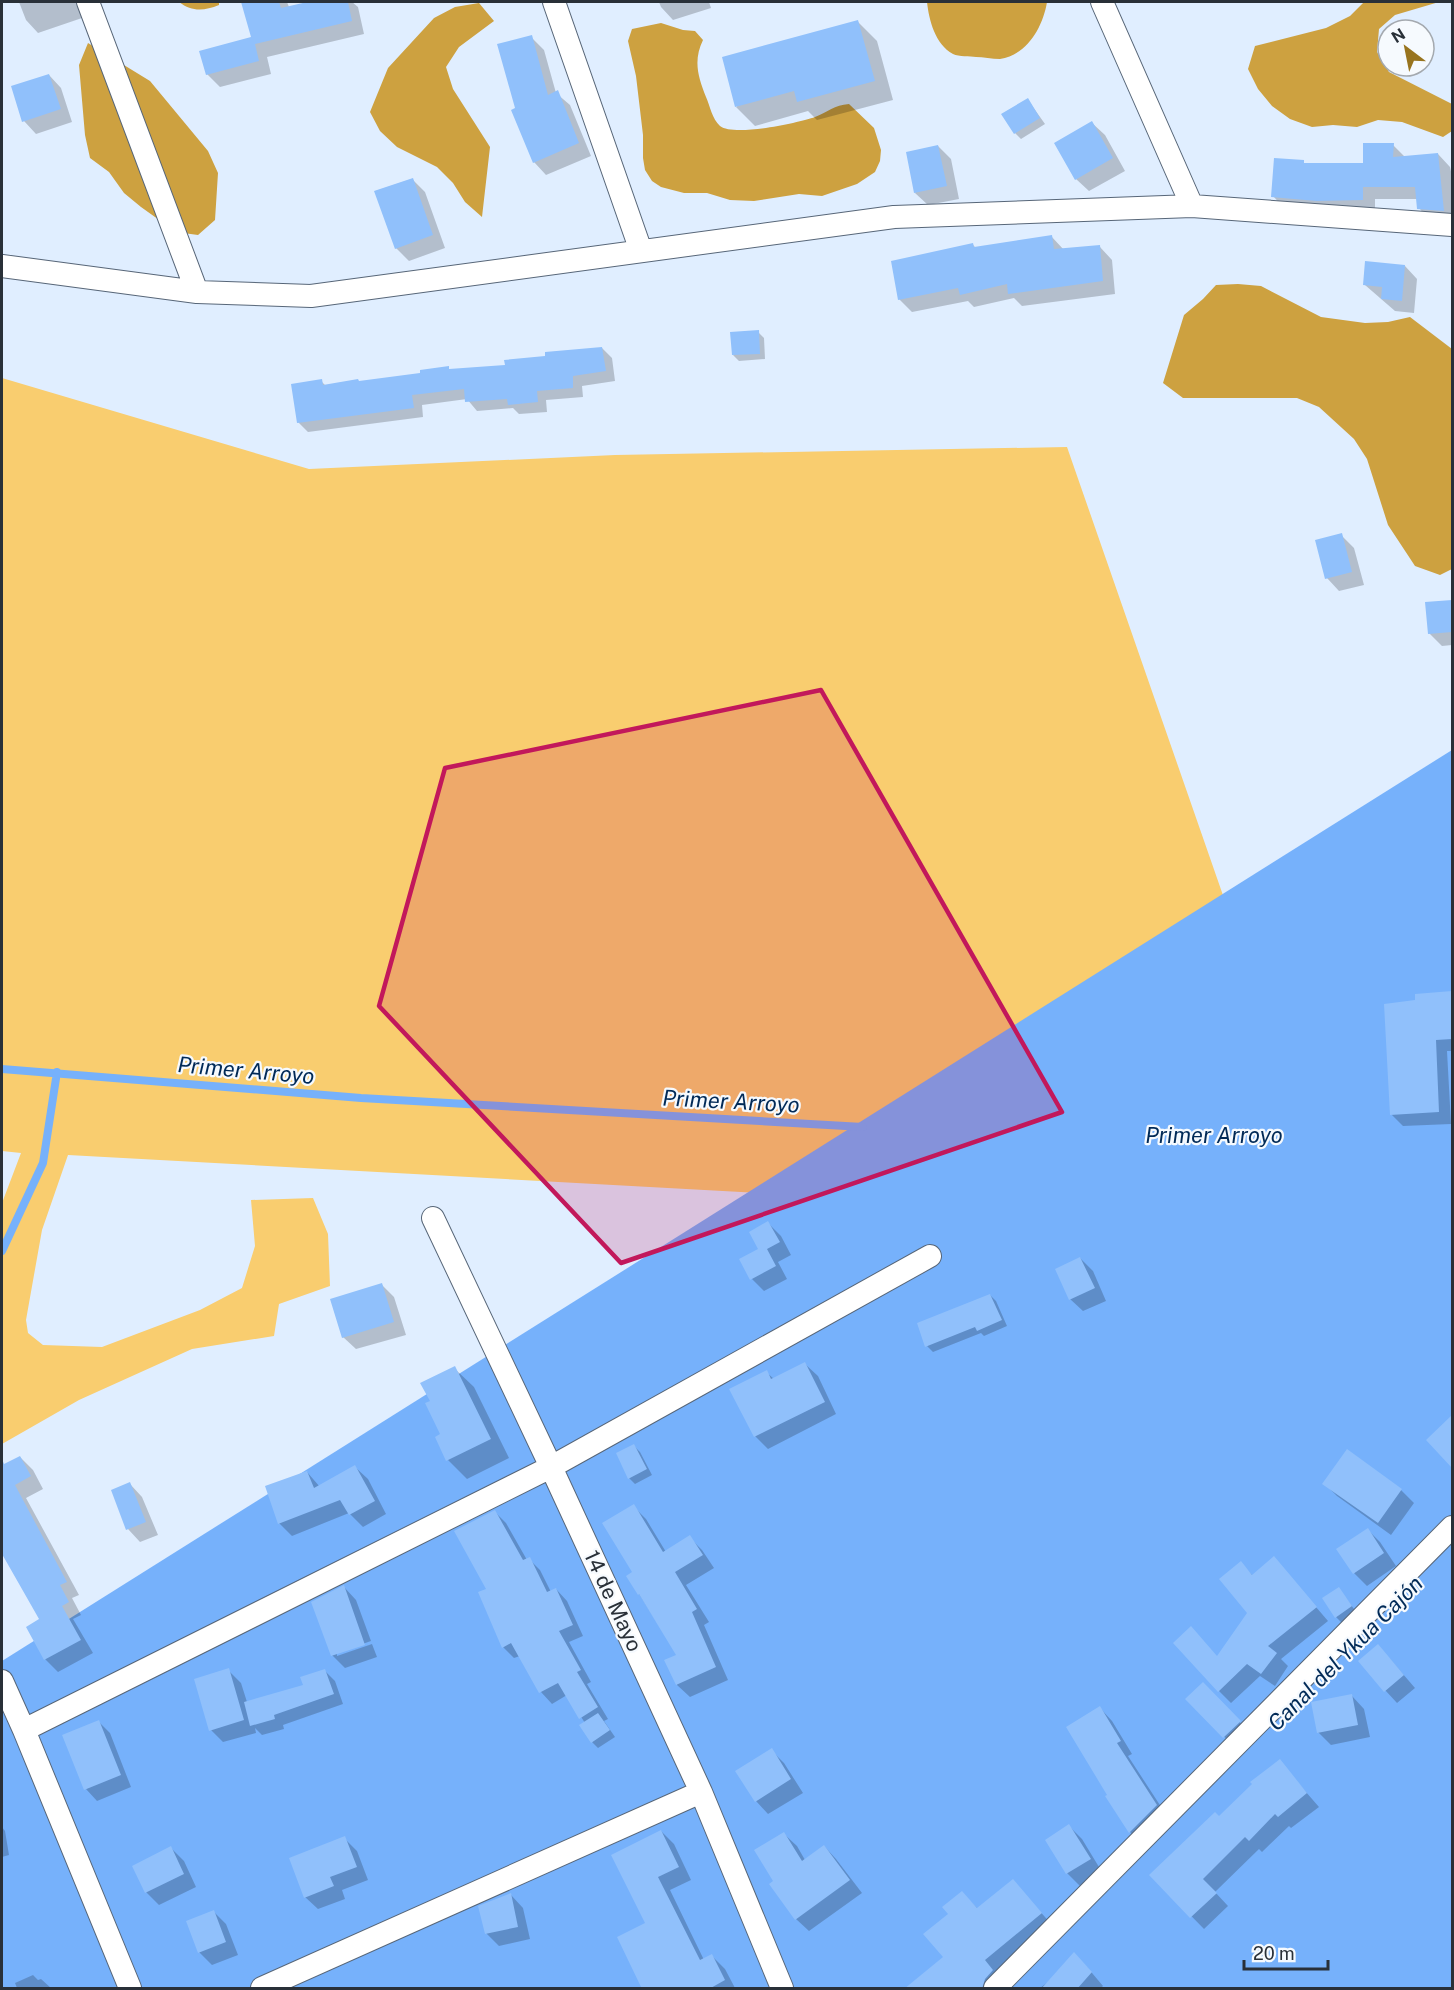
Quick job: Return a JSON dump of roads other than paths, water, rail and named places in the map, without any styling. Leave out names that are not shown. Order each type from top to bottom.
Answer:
[{"type":"street","points":[[88,2],[197,292]]},
{"type":"street","points":[[554,2],[642,251]]},
{"type":"street","points":[[1102,2],[1192,206]]},
{"type":"street","points":[[2,266],[197,292],[311,296],[894,217],[1192,206],[1452,225]]},
{"type":"street","name":"14 de Mayo","points":[[433,1218],[551,1467],[700,1792],[782,1989]]},
{"type":"street","points":[[24,1730],[551,1467],[930,1256]]},
{"type":"street","points":[[995,1989],[1452,1527]]},
{"type":"street","points":[[2,1682],[24,1730],[130,1989]]},
{"type":"street","points":[[262,1989],[700,1792]]},
{"type":"water","name":"Canal del Ykua Cajón","points":[[1452,750],[1452,1988],[2,1988],[2,1661]]},
{"type":"waterway","name":"Primer Arroyo","points":[[2,1069],[361,1098],[863,1127]]},
{"type":"waterway","points":[[2,1251],[43,1163],[57,1072]]}]
